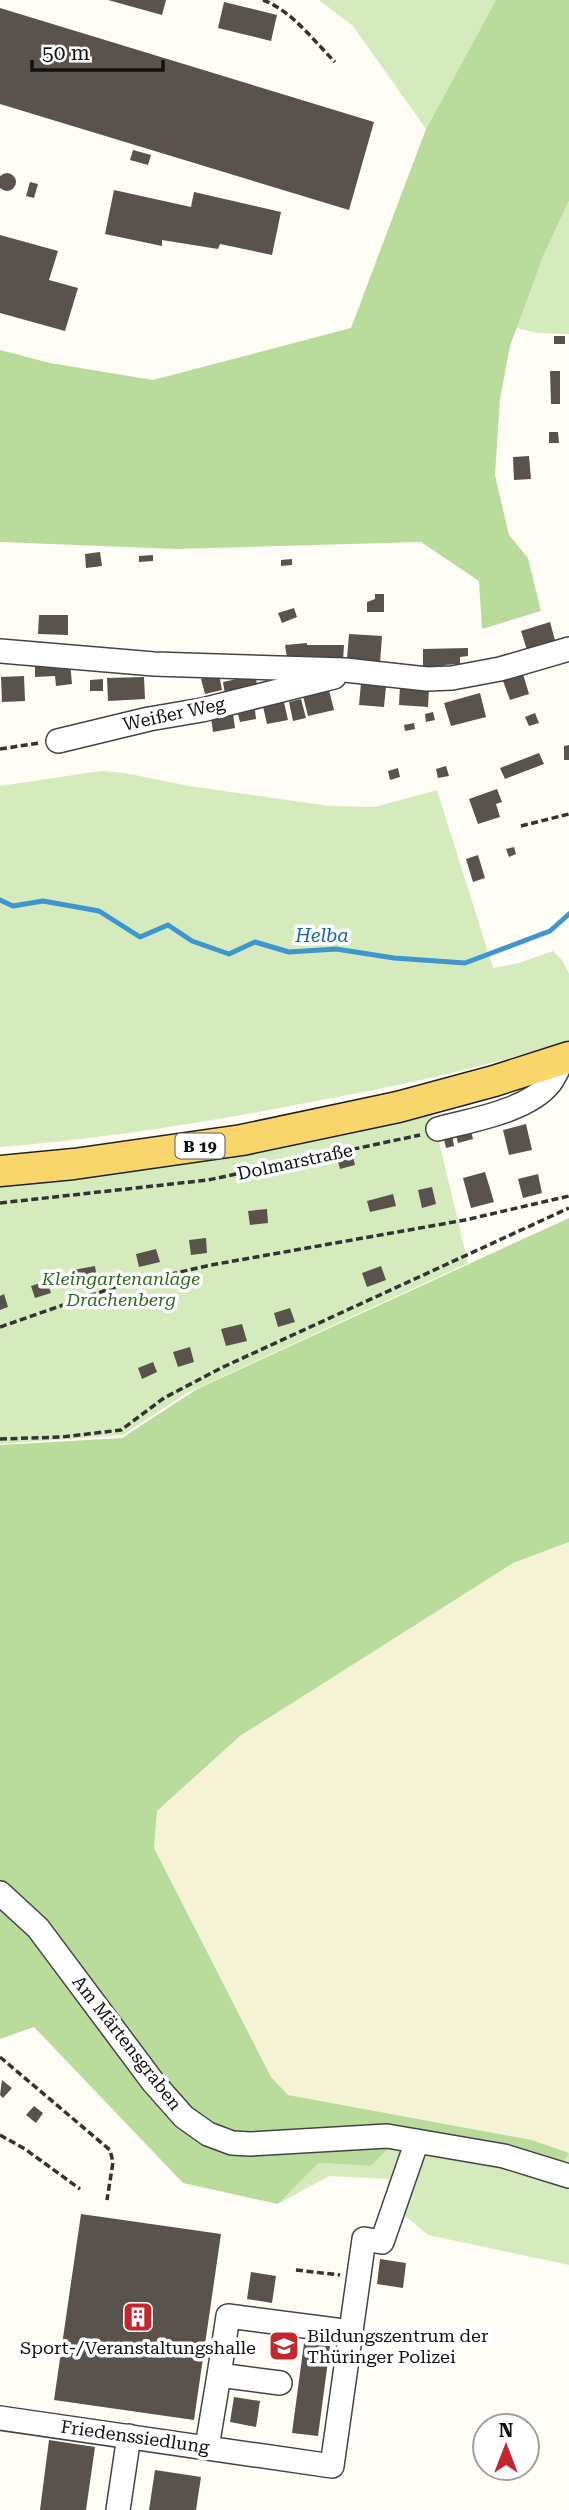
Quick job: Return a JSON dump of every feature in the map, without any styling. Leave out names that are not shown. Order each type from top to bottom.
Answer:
[{"type":"main road","name":"Dolmarstraße","points":[[0,1171],[74,1164],[242,1140],[398,1107],[494,1082],[566,1058]]},
{"type":"street","name":"Weißer Weg","points":[[0,650],[154,664],[345,670],[427,679],[452,678],[500,669],[569,649]]},
{"type":"street","name":"Weißer Weg","points":[[58,741],[259,696],[341,675],[345,670]]},
{"type":"street","name":"Dolmarstraße","points":[[439,1129],[518,1106],[550,1083],[566,1058]]},
{"type":"street","name":"Am Märtensgraben","points":[[0,1893],[38,1928],[153,2082],[184,2117],[208,2134],[232,2143],[250,2144],[367,2135],[387,2136],[504,2156],[569,2176]]},
{"type":"street","points":[[207,2447],[228,2316],[351,2332],[364,2239],[382,2242],[418,2141]]},
{"type":"street","name":"Friedenssiedlung","points":[[0,2417],[332,2466],[351,2332]]},
{"type":"street","points":[[219,2375],[280,2384]]},
{"type":"street","points":[[118,2510],[129,2436]]},
{"type":"path","points":[[263,0],[274,4],[293,20],[335,62]]},
{"type":"path","points":[[0,749],[58,741]]},
{"type":"path","points":[[521,826],[569,814]]},
{"type":"path","name":"Dolmarstraße","points":[[0,1203],[208,1180],[327,1156],[439,1129]]},
{"type":"path","points":[[0,1326],[118,1286],[211,1265],[465,1220],[569,1196]]},
{"type":"path","points":[[0,1439],[62,1437],[121,1430],[164,1398],[221,1368],[569,1208]]},
{"type":"path","points":[[0,2057],[110,2150],[113,2162],[107,2200]]},
{"type":"path","points":[[0,2135],[80,2189]]},
{"type":"path","points":[[296,2270],[359,2278]]},
{"type":"shaded area","points":[[569,1542],[569,2153],[532,2140],[288,2095],[271,2077],[154,1848],[157,1811],[240,1736],[513,1563]]},
{"type":"green space","points":[[319,0],[496,0],[426,129],[353,26]]},
{"type":"green space","points":[[496,0],[569,0],[569,201],[544,254],[510,346],[500,399],[495,475],[509,535],[528,558],[541,611],[482,629],[479,581],[421,542],[177,549],[0,542],[0,350],[50,363],[153,380],[351,328],[426,129]]},
{"type":"green space","points":[[569,201],[569,334],[538,333],[516,328],[544,254]]},
{"type":"green space","points":[[101,771],[330,806],[375,807],[437,790],[493,968],[519,963],[553,951],[563,961],[569,974],[569,1040],[441,1076],[376,1090],[117,1135],[0,1147],[0,786]]},
{"type":"green space","name":"Kleingartenanlage Drachenberg","points":[[431,1108],[468,1263],[185,1394],[123,1435],[0,1444],[0,1180]]},
{"type":"green space","points":[[569,1218],[569,1542],[513,1563],[240,1736],[157,1811],[154,1848],[271,2077],[288,2095],[532,2140],[569,2153],[561,2165],[390,2147],[371,2166],[319,2163],[278,2204],[183,2183],[34,2027],[0,2039],[0,1445],[122,1438],[197,1389]]},
{"type":"green space","points":[[390,2147],[561,2165],[569,2153],[569,2265],[428,2235],[409,2219],[384,2205],[389,2179],[329,2176],[278,2204],[319,2163],[371,2166]]},
{"type":"building","points":[[108,0],[166,0],[162,15]]},
{"type":"building","points":[[224,2],[277,15],[271,41],[218,28]]},
{"type":"building","points":[[0,8],[374,122],[349,210],[0,104]]},
{"type":"building","points":[[133,150],[151,155],[148,165],[130,160]]},
{"type":"building","points":[[7,173],[13,176],[16,182],[13,188],[7,191],[1,188],[-2,182],[1,176]]},
{"type":"building","points":[[30,182],[38,184],[34,198],[26,196]]},
{"type":"building","points":[[114,190],[191,207],[194,192],[281,212],[272,255],[220,244],[218,249],[162,240],[162,246],[105,234]]},
{"type":"building","points":[[0,235],[58,251],[49,280],[78,288],[65,331],[0,313]]},
{"type":"building","points":[[554,336],[565,336],[565,344],[554,344]]},
{"type":"building","points":[[550,371],[560,371],[560,404],[551,404]]},
{"type":"building","points":[[549,432],[558,432],[559,443],[549,443]]},
{"type":"building","points":[[529,456],[531,479],[514,480],[513,457]]},
{"type":"building","points":[[100,552],[102,566],[86,568],[85,554]]},
{"type":"building","points":[[153,555],[153,561],[139,562],[139,556]]},
{"type":"building","points":[[292,559],[292,565],[281,566],[281,560]]},
{"type":"building","points":[[375,594],[384,594],[384,612],[367,612],[367,602],[375,599]]},
{"type":"building","points":[[294,608],[297,617],[282,623],[278,613]]},
{"type":"building","points":[[39,615],[68,615],[68,635],[38,634]]},
{"type":"building","points":[[550,622],[556,644],[528,653],[521,631]]},
{"type":"building","points":[[349,634],[382,636],[380,664],[358,663],[358,659],[347,659]]},
{"type":"building","points":[[285,645],[344,645],[343,661],[301,661],[301,657],[287,658]]},
{"type":"building","points":[[468,648],[468,656],[460,657],[460,664],[444,665],[445,669],[423,669],[423,649]]},
{"type":"building","points":[[35,661],[70,662],[72,684],[56,686],[55,676],[35,677]]},
{"type":"building","points":[[219,674],[222,690],[205,694],[201,679]]},
{"type":"building","points":[[523,674],[529,694],[510,700],[503,681]]},
{"type":"building","points":[[255,675],[259,693],[226,700],[223,682]]},
{"type":"building","points":[[24,676],[25,701],[2,702],[1,677]]},
{"type":"building","points":[[144,677],[145,699],[108,701],[107,678]]},
{"type":"building","points":[[103,679],[103,691],[90,691],[90,680]]},
{"type":"building","points":[[361,683],[386,686],[384,707],[359,705]]},
{"type":"building","points":[[328,686],[334,710],[308,716],[302,692]]},
{"type":"building","points":[[400,686],[429,687],[428,707],[399,705]]},
{"type":"building","points":[[480,693],[486,717],[451,726],[444,703]]},
{"type":"building","points":[[283,698],[288,720],[267,724],[262,702]]},
{"type":"building","points":[[301,699],[306,718],[293,721],[289,702]]},
{"type":"building","points":[[232,707],[235,728],[213,732],[210,711]]},
{"type":"building","points":[[255,710],[256,719],[240,722],[238,714]]},
{"type":"building","points":[[433,712],[435,720],[426,722],[425,714]]},
{"type":"building","points":[[535,713],[539,723],[529,726],[525,717]]},
{"type":"building","points":[[414,723],[415,729],[405,731],[404,725]]},
{"type":"building","points":[[569,745],[569,760],[564,760],[564,746]]},
{"type":"building","points":[[539,753],[544,764],[505,779],[500,768]]},
{"type":"building","points":[[446,766],[449,776],[438,778],[436,769]]},
{"type":"building","points":[[398,768],[400,777],[390,780],[388,771]]},
{"type":"building","points":[[497,789],[502,802],[496,804],[500,817],[478,824],[469,799]]},
{"type":"building","points":[[514,847],[516,854],[509,857],[506,849]]},
{"type":"building","points":[[478,855],[485,878],[473,882],[466,859]]},
{"type":"building","points":[[526,1124],[532,1150],[509,1155],[503,1130]]},
{"type":"building","points":[[470,1127],[473,1139],[458,1143],[455,1131]]},
{"type":"building","points":[[452,1133],[454,1146],[446,1148],[443,1135]]},
{"type":"building","points":[[353,1157],[355,1165],[340,1169],[338,1161]]},
{"type":"building","points":[[485,1172],[494,1202],[471,1208],[463,1178]]},
{"type":"building","points":[[538,1174],[542,1193],[523,1198],[518,1179]]},
{"type":"building","points":[[432,1187],[436,1204],[422,1208],[418,1190]]},
{"type":"building","points":[[393,1194],[396,1206],[370,1212],[367,1201]]},
{"type":"building","points":[[267,1209],[268,1223],[250,1225],[248,1211]]},
{"type":"building","points":[[206,1238],[207,1253],[191,1255],[189,1240]]},
{"type":"building","points":[[156,1249],[160,1262],[139,1267],[136,1254]]},
{"type":"building","points":[[95,1266],[97,1278],[75,1282],[73,1270]]},
{"type":"building","points":[[381,1266],[386,1280],[367,1287],[362,1273]]},
{"type":"building","points":[[47,1281],[51,1293],[35,1298],[31,1286]]},
{"type":"building","points":[[4,1294],[8,1307],[0,1310],[0,1296]]},
{"type":"building","points":[[290,1308],[295,1322],[278,1327],[274,1313]]},
{"type":"building","points":[[242,1324],[247,1341],[226,1346],[221,1329]]},
{"type":"building","points":[[190,1347],[194,1362],[178,1367],[173,1352]]},
{"type":"building","points":[[153,1362],[157,1372],[142,1379],[138,1368]]},
{"type":"building","points":[[2,2080],[12,2088],[3,2098],[0,2095]]},
{"type":"building","points":[[34,2106],[43,2113],[36,2123],[26,2115]]},
{"type":"building","name":"Sport-/Veranstaltungshalle","points":[[81,2214],[221,2234],[194,2420],[54,2400]]},
{"type":"building","points":[[380,2259],[406,2263],[403,2288],[377,2284]]},
{"type":"building","points":[[251,2272],[276,2276],[272,2303],[247,2299]]},
{"type":"building","points":[[304,2343],[330,2346],[318,2436],[292,2433]]},
{"type":"building","points":[[234,2397],[260,2401],[256,2427],[230,2422]]},
{"type":"building","points":[[49,2440],[95,2447],[86,2510],[40,2510]]},
{"type":"building","points":[[155,2470],[201,2477],[196,2510],[149,2510]]},
{"type":"waterway","name":"Helba","points":[[0,900],[13,906],[43,901],[99,911],[140,937],[168,925],[192,941],[229,954],[255,942],[289,952],[336,949],[394,958],[465,963],[550,931],[569,914]]},
{"type":"place","name":"Sport-/Veranstaltungshalle","points":[[138,2317]]},
{"type":"place","name":"Bildungszentrum der Thüringer Polizei","points":[[284,2346]]}]
